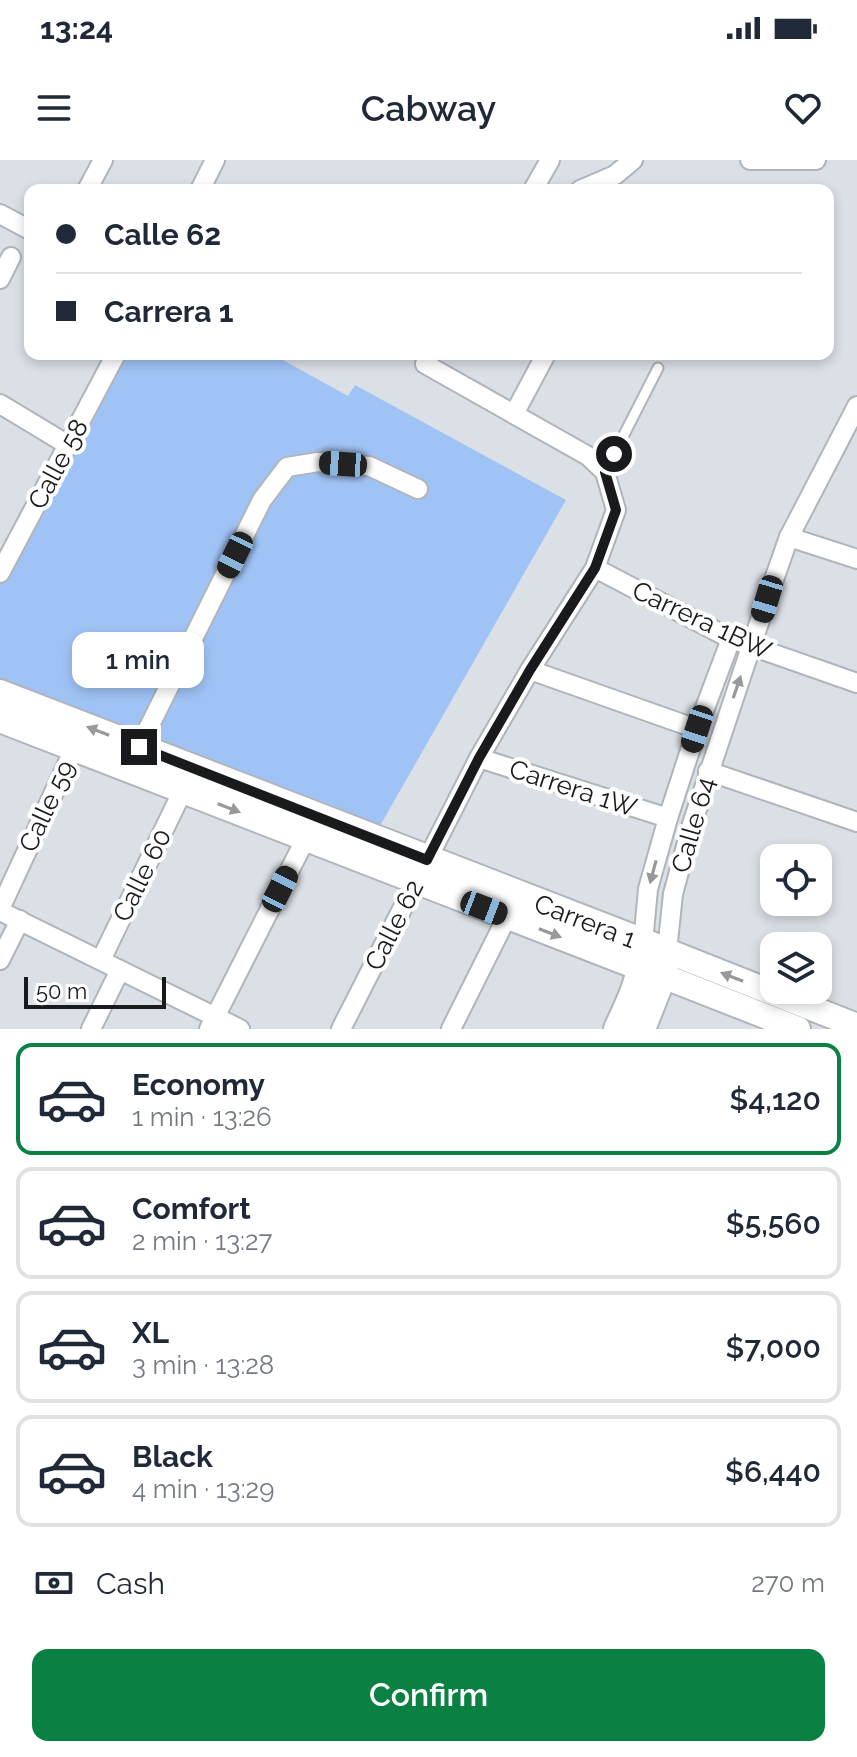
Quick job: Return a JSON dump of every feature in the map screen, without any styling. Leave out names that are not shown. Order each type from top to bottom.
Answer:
[{"type":"main road","name":"Carrera 1","points":[[0,693],[139,747],[422,871],[654,960]]},
{"type":"main road","name":"Carrera 1","points":[[0,719],[306,838],[422,871],[507,917],[654,960]]},
{"type":"main road","name":"Calle 64","points":[[617,1029],[654,960]]},
{"type":"main road","name":"Calle 64","points":[[642,1029],[654,960]]},
{"type":"street","points":[[90,184],[103,160]]},
{"type":"street","points":[[203,184],[215,160]]},
{"type":"street","points":[[536,184],[550,160]]},
{"type":"street","points":[[594,184],[615,175],[633,160]]},
{"type":"street","points":[[750,160],[816,160]]},
{"type":"street","points":[[0,214],[24,227]]},
{"type":"street","points":[[0,279],[11,257]]},
{"type":"street","name":"Calle 58","points":[[0,573],[113,360]]},
{"type":"street","points":[[430,360],[576,449],[605,472]]},
{"type":"street","points":[[514,414],[543,360]]},
{"type":"street","points":[[0,404],[68,445]]},
{"type":"street","name":"Calle 64","points":[[654,960],[708,771],[789,537],[857,406]]},
{"type":"street","points":[[139,747],[262,500],[287,467],[318,462],[369,466],[418,489]]},
{"type":"street","name":"Calle 62","points":[[341,1029],[479,758],[595,568],[616,510],[605,472]]},
{"type":"street","points":[[789,537],[857,559]]},
{"type":"street","name":"Carrera 1BW","points":[[595,568],[731,639],[857,683]]},
{"type":"street","name":"Calle 64","points":[[654,960],[648,889],[697,729],[731,639]]},
{"type":"street","points":[[530,670],[697,729]]},
{"type":"street","name":"Calle 59","points":[[0,910],[75,747]]},
{"type":"street","name":"Carrera 1W","points":[[479,758],[668,818]]},
{"type":"street","points":[[708,771],[857,822]]},
{"type":"street","name":"Calle 60","points":[[101,960],[183,790]]},
{"type":"street","points":[[212,1023],[306,838]]},
{"type":"street","points":[[0,910],[120,970],[212,1023],[240,1029]]},
{"type":"street","points":[[451,1029],[507,917]]},
{"type":"street","points":[[0,960],[20,920]]},
{"type":"street","name":"Carrera 1","points":[[654,960],[782,1026]]},
{"type":"street","name":"Carrera 1","points":[[654,960],[857,1026]]},
{"type":"street","points":[[91,1029],[120,970]]},
{"type":"lane","points":[[605,472],[658,368]]},
{"type":"shaded area","points":[[113,360],[283,360],[348,396],[355,385],[566,500],[373,838],[0,686],[0,574]]},
{"type":"route","points":[[139,747],[427,860],[479,758],[595,568],[616,510],[605,472],[614,454]]}]
